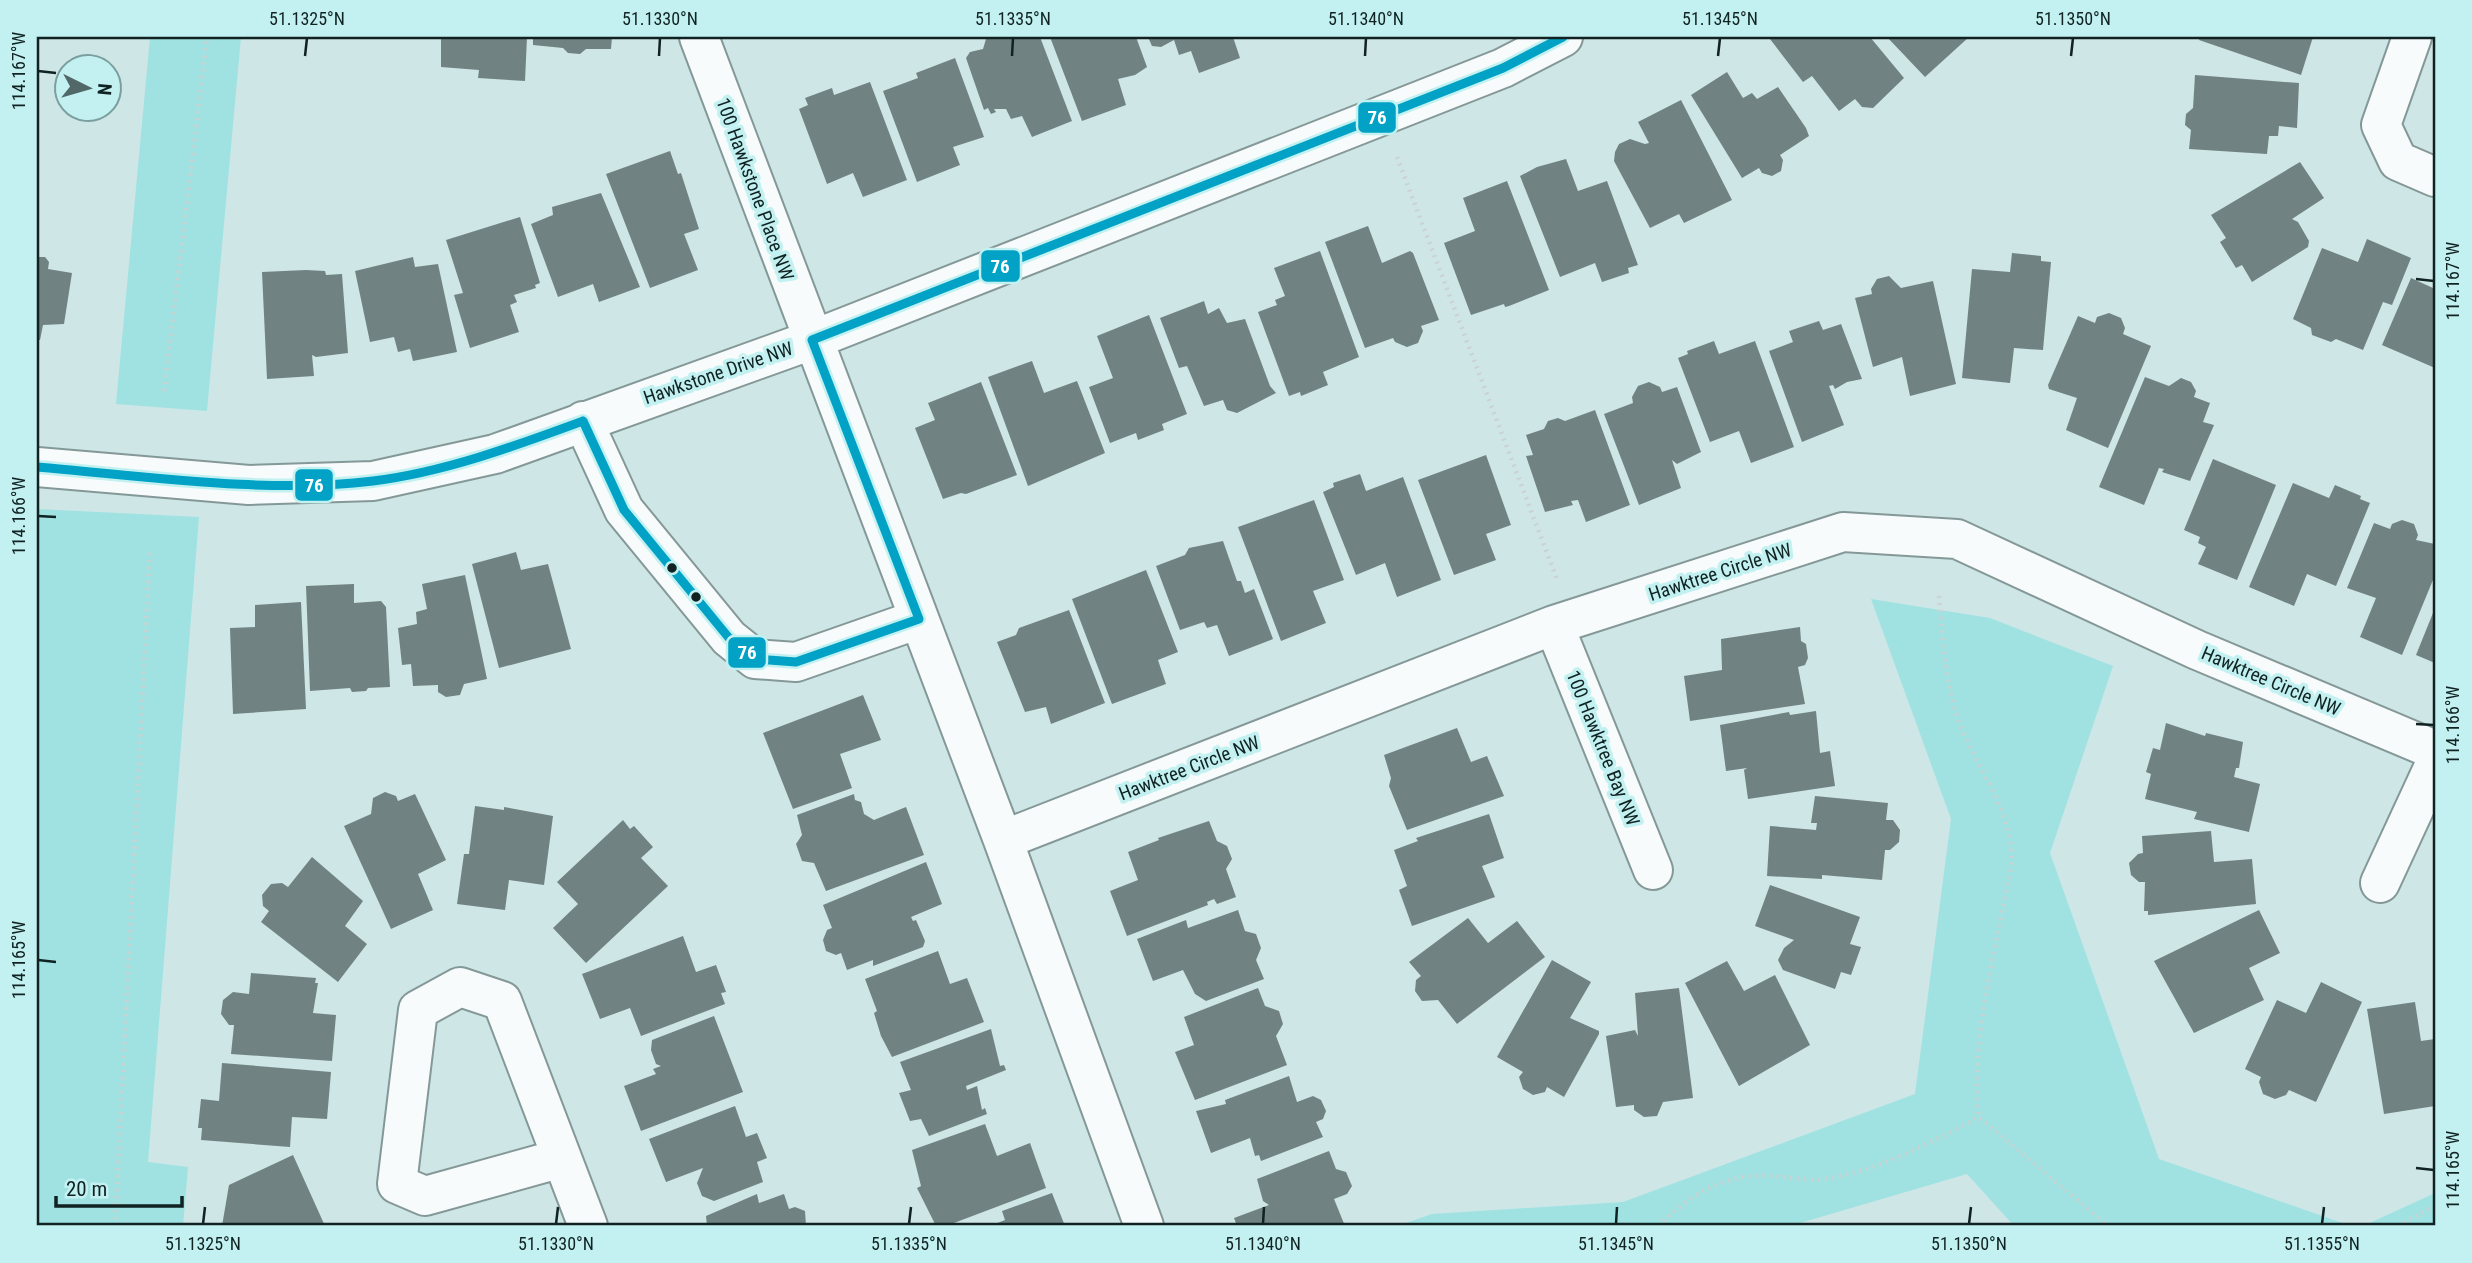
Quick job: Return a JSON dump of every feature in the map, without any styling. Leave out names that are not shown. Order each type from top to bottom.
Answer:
[{"type":"street","name":"100 Hawkstone Place NW","points":[[699,37],[812,340]]},
{"type":"street","points":[[2412,37],[2381,125],[2398,161],[2435,177]]},
{"type":"street","name":"Hawkstone Drive NW","points":[[37,467],[249,485],[373,481],[495,454],[812,340],[1442,93],[1543,42]]},
{"type":"street","points":[[812,340],[1003,840],[1144,1226]]},
{"type":"street","points":[[583,421],[624,510],[729,638],[755,659],[796,662],[919,619]]},
{"type":"street","name":"Hawktree Circle NW","points":[[1003,840],[1554,625],[1843,532],[1957,539],[2197,650],[2435,750]]},
{"type":"street","name":"100 Hawktree Bay NW","points":[[1554,625],[1653,870]]},
{"type":"street","points":[[2380,883],[2435,764]]},
{"type":"street","points":[[562,1158],[425,1196],[397,1184],[418,1010],[460,987],[502,1001],[588,1226]]},
{"type":"path","points":[[164,391],[206,37]]},
{"type":"path","points":[[1397,157],[1558,582]]},
{"type":"path","points":[[116,1226],[150,548]]},
{"type":"path","points":[[1939,596],[1946,677],[1956,714],[1969,747],[2005,813],[2012,838],[2012,863],[1978,1054],[1975,1089],[1979,1117],[2108,1226]]},
{"type":"path","points":[[1658,1226],[1684,1202],[1713,1184],[1759,1175],[1828,1179],[1898,1159],[1979,1117]]},
{"type":"path","points":[[2398,1226],[2435,1206]]},
{"type":"shaded area","points":[[150,37],[241,37],[207,411],[116,404]]},
{"type":"shaded area","points":[[37,509],[199,517],[148,1162],[188,1167],[183,1226],[37,1226]]},
{"type":"shaded area","points":[[1871,599],[1990,618],[2113,666],[2050,853],[2159,1159],[2351,1226],[2014,1226],[1967,1174],[1790,1226],[1397,1226],[1432,1214],[1623,1202],[1915,1094],[1951,819]]},
{"type":"shaded area","points":[[2435,1193],[2435,1226],[2363,1226]]},
{"type":"building","points":[[441,37],[527,37],[525,81],[478,78],[479,70],[441,67]]},
{"type":"building","points":[[533,37],[612,37],[611,49],[586,49],[580,54],[568,53],[563,48],[533,45]]},
{"type":"building","points":[[1040,37],[1072,121],[1032,137],[1022,116],[1011,119],[1006,109],[994,109],[996,112],[991,114],[988,108],[984,110],[966,58],[970,52],[983,49],[986,39]]},
{"type":"building","points":[[1050,37],[1136,37],[1147,67],[1135,75],[1118,79],[1126,105],[1082,121]]},
{"type":"building","points":[[1148,37],[1233,37],[1240,58],[1199,73],[1191,51],[1179,55],[1174,40],[1161,47],[1152,46]]},
{"type":"building","points":[[1870,37],[1904,78],[1873,108],[1862,107],[1855,99],[1839,111],[1812,76],[1803,82],[1770,39]]},
{"type":"building","points":[[1887,37],[1969,37],[1925,77]]},
{"type":"building","points":[[2200,37],[2313,37],[2301,75],[2199,40]]},
{"type":"building","points":[[955,58],[984,137],[953,147],[960,165],[917,182],[883,91],[918,78],[916,73]]},
{"type":"building","points":[[1727,72],[1743,98],[1752,93],[1757,99],[1778,87],[1806,128],[1809,136],[1780,155],[1783,160],[1781,171],[1772,176],[1762,173],[1759,168],[1742,178],[1691,95]]},
{"type":"building","points":[[2195,75],[2299,83],[2297,128],[2279,126],[2278,136],[2269,136],[2267,154],[2189,149],[2191,130],[2185,125],[2186,114],[2193,108]]},
{"type":"building","points":[[870,82],[907,180],[863,197],[853,173],[827,184],[799,109],[808,105],[805,98],[832,88],[834,95]]},
{"type":"building","points":[[1681,100],[1732,200],[1684,223],[1679,214],[1650,228],[1614,161],[1615,152],[1619,144],[1630,139],[1649,143],[1638,122]]},
{"type":"building","points":[[670,151],[678,174],[681,173],[699,229],[684,234],[698,270],[650,288],[606,174]]},
{"type":"building","points":[[1566,159],[1578,191],[1607,181],[1638,265],[1628,268],[1629,273],[1602,282],[1595,263],[1560,277],[1520,176],[1537,167]]},
{"type":"building","points":[[2300,162],[2324,198],[2292,219],[2298,222],[2309,241],[2308,247],[2252,282],[2242,265],[2236,268],[2220,242],[2226,238],[2211,215]]},
{"type":"building","points":[[1507,181],[1549,290],[1509,306],[1505,307],[1504,304],[1471,315],[1444,243],[1475,231],[1463,198]]},
{"type":"building","points":[[601,193],[640,287],[599,302],[593,284],[558,297],[531,224],[553,215],[552,207]]},
{"type":"building","points":[[520,217],[540,283],[535,285],[536,288],[514,295],[517,302],[510,305],[519,332],[470,348],[454,295],[463,293],[446,240]]},
{"type":"building","points":[[1368,226],[1382,263],[1410,251],[1413,253],[1439,320],[1421,326],[1423,331],[1418,343],[1407,347],[1395,342],[1393,338],[1365,348],[1325,242]]},
{"type":"building","points":[[2367,239],[2411,258],[2392,305],[2383,302],[2363,350],[2336,339],[2331,342],[2312,335],[2311,328],[2293,319],[2322,248],[2358,262]]},
{"type":"building","points":[[1320,251],[1359,357],[1323,372],[1328,385],[1301,396],[1300,392],[1289,396],[1258,312],[1277,305],[1275,300],[1285,296],[1274,268]]},
{"type":"building","points":[[2012,253],[2041,256],[2041,261],[2051,262],[2043,350],[2014,348],[2010,383],[1962,378],[1972,269],[2010,272]]},
{"type":"building","points":[[37,257],[45,257],[49,262],[48,269],[72,273],[64,324],[43,325],[40,340],[37,340]]},
{"type":"building","points":[[413,257],[415,267],[438,264],[457,352],[413,361],[410,349],[398,352],[394,337],[370,342],[355,271]]},
{"type":"building","points":[[325,271],[326,275],[342,274],[348,353],[316,357],[312,355],[314,376],[267,379],[262,272]]},
{"type":"building","points":[[1889,276],[1901,288],[1933,281],[1956,384],[1910,396],[1902,357],[1873,367],[1855,298],[1872,294],[1871,289],[1877,279]]},
{"type":"building","points":[[2411,278],[2433,288],[2435,283],[2435,368],[2382,345]]},
{"type":"building","points":[[1204,301],[1208,314],[1219,308],[1227,323],[1245,319],[1270,386],[1276,393],[1237,413],[1227,410],[1223,400],[1204,406],[1187,366],[1179,368],[1160,318]]},
{"type":"building","points":[[2109,313],[2121,318],[2125,328],[2123,334],[2151,346],[2108,448],[2066,430],[2077,398],[2049,389],[2048,385],[2078,316],[2095,323],[2097,317]]},
{"type":"building","points":[[1149,315],[1187,414],[1162,424],[1164,430],[1138,440],[1136,433],[1110,443],[1089,387],[1113,378],[1097,336]]},
{"type":"building","points":[[1819,321],[1823,330],[1841,324],[1862,379],[1847,382],[1835,389],[1833,385],[1829,386],[1844,425],[1802,442],[1769,351],[1793,342],[1789,331]]},
{"type":"building","points":[[1714,341],[1719,354],[1755,341],[1794,447],[1751,463],[1739,431],[1710,442],[1678,358],[1688,354],[1687,351]]},
{"type":"building","points":[[1032,361],[1044,393],[1077,381],[1105,453],[1028,486],[988,377]]},
{"type":"building","points":[[2145,377],[2169,386],[2181,378],[2191,382],[2196,391],[2194,397],[2210,403],[2203,422],[2214,425],[2190,481],[2162,472],[2164,469],[2159,468],[2144,505],[2099,487]]},
{"type":"building","points":[[981,382],[1017,475],[966,494],[943,499],[915,428],[935,420],[928,403]]},
{"type":"building","points":[[1649,382],[1660,387],[1662,392],[1677,387],[1701,452],[1677,464],[1672,460],[1681,488],[1639,505],[1604,414],[1633,403],[1632,397],[1638,386]]},
{"type":"building","points":[[1595,410],[1630,505],[1586,522],[1578,500],[1571,501],[1573,505],[1545,512],[1526,456],[1533,455],[1526,435],[1544,429],[1548,421],[1558,418],[1565,421]]},
{"type":"building","points":[[1486,455],[1511,525],[1486,534],[1496,560],[1454,575],[1418,480]]},
{"type":"building","points":[[2213,459],[2276,485],[2237,580],[2198,564],[2206,547],[2198,543],[2200,537],[2184,530]]},
{"type":"building","points":[[1360,474],[1366,491],[1403,477],[1441,580],[1397,597],[1385,563],[1356,575],[1323,492],[1334,487],[1333,483]]},
{"type":"building","points":[[2293,483],[2329,498],[2335,485],[2361,496],[2360,499],[2370,503],[2336,586],[2307,574],[2294,606],[2249,587]]},
{"type":"building","points":[[1314,500],[1344,580],[1313,591],[1326,623],[1281,641],[1238,527]]},
{"type":"building","points":[[2402,520],[2414,524],[2418,535],[2416,540],[2435,544],[2435,575],[2402,655],[2360,637],[2376,598],[2347,588],[2374,523],[2390,529],[2392,524]]},
{"type":"building","points":[[1223,541],[1237,581],[1241,581],[1245,593],[1254,589],[1273,639],[1229,656],[1217,625],[1207,628],[1204,622],[1180,630],[1156,566],[1185,555],[1189,548]]},
{"type":"building","points":[[516,552],[521,570],[548,564],[571,649],[499,668],[472,564]]},
{"type":"building","points":[[1146,570],[1178,652],[1158,660],[1166,684],[1112,704],[1072,599]]},
{"type":"building","points":[[465,575],[487,679],[464,684],[460,695],[446,697],[438,692],[438,685],[413,686],[411,664],[402,665],[398,628],[417,624],[416,612],[427,609],[422,584]]},
{"type":"building","points":[[354,584],[354,603],[381,601],[386,607],[390,687],[352,692],[350,688],[310,691],[306,586]]},
{"type":"building","points":[[301,602],[306,709],[233,714],[230,628],[255,627],[255,605]]},
{"type":"building","points":[[2435,608],[2435,663],[2416,655]]},
{"type":"building","points":[[1069,610],[1105,703],[1051,724],[1046,707],[1025,712],[997,642],[1016,635],[1019,628]]},
{"type":"building","points":[[1800,627],[1801,641],[1806,644],[1808,658],[1805,665],[1798,667],[1805,704],[1690,721],[1684,676],[1722,670],[1721,639]]},
{"type":"building","points":[[863,695],[881,740],[840,754],[852,788],[793,809],[763,733]]},
{"type":"building","points":[[1816,711],[1820,753],[1830,751],[1835,786],[1748,799],[1744,770],[1747,768],[1726,771],[1720,725],[1789,712],[1790,715]]},
{"type":"building","points":[[2166,723],[2205,736],[2206,733],[2243,742],[2239,768],[2236,768],[2234,777],[2260,784],[2249,832],[2194,819],[2197,812],[2145,799],[2151,774],[2146,772],[2153,748],[2160,750]]},
{"type":"building","points":[[1457,728],[1471,762],[1487,756],[1504,796],[1407,830],[1389,786],[1391,778],[1384,755]]},
{"type":"building","points":[[385,792],[396,796],[398,801],[415,794],[446,860],[418,874],[433,910],[391,929],[344,826],[371,814],[373,798]]},
{"type":"building","points":[[854,794],[855,800],[861,802],[864,814],[874,820],[906,807],[924,855],[826,891],[814,863],[802,861],[796,844],[802,835],[797,815]]},
{"type":"building","points":[[1815,796],[1888,803],[1886,820],[1893,820],[1900,830],[1899,842],[1890,850],[1885,850],[1882,880],[1822,875],[1822,879],[1767,876],[1770,826],[1816,830],[1817,823],[1811,823]]},
{"type":"building","points":[[475,806],[504,810],[504,807],[553,816],[544,885],[509,880],[505,910],[457,904],[464,854],[469,854]]},
{"type":"building","points":[[1489,814],[1504,858],[1482,866],[1495,897],[1412,926],[1399,890],[1407,886],[1394,850],[1418,841],[1416,838]]},
{"type":"building","points":[[623,820],[630,829],[634,826],[653,847],[641,858],[668,886],[586,963],[553,928],[578,904],[557,882]]},
{"type":"building","points":[[1209,821],[1217,841],[1227,846],[1232,859],[1226,869],[1236,897],[1217,904],[1214,899],[1207,902],[1208,905],[1127,936],[1110,891],[1138,880],[1128,852],[1159,840],[1158,838]]},
{"type":"building","points":[[2211,831],[2214,862],[2252,859],[2256,904],[2148,915],[2148,911],[2144,911],[2145,882],[2139,882],[2131,875],[2129,863],[2143,853],[2142,836]]},
{"type":"building","points":[[312,857],[363,901],[345,926],[367,944],[338,982],[261,922],[269,911],[263,906],[262,895],[271,884],[282,883],[288,887]]},
{"type":"building","points":[[926,862],[942,904],[911,917],[913,921],[916,920],[925,941],[923,947],[873,966],[873,960],[847,970],[841,953],[836,955],[826,951],[823,940],[827,930],[832,928],[823,905]]},
{"type":"building","points":[[1770,885],[1860,917],[1850,944],[1861,947],[1851,975],[1841,972],[1835,989],[1783,970],[1778,960],[1784,948],[1794,940],[1755,926]]},
{"type":"building","points":[[1238,910],[1245,931],[1256,934],[1261,948],[1256,960],[1264,979],[1206,1001],[1195,994],[1183,970],[1153,981],[1137,939],[1186,920],[1188,928]]},
{"type":"building","points":[[2259,910],[2280,953],[2249,968],[2264,1000],[2194,1033],[2154,961]]},
{"type":"building","points":[[1468,918],[1488,943],[1517,921],[1545,957],[1457,1024],[1438,1000],[1422,1001],[1415,991],[1416,980],[1421,976],[1409,962]]},
{"type":"building","points":[[683,936],[696,972],[716,965],[726,992],[721,993],[725,1004],[641,1036],[630,1008],[600,1019],[582,974]]},
{"type":"building","points":[[938,951],[950,984],[967,978],[984,1022],[892,1057],[881,1036],[874,1013],[877,1011],[865,979]]},
{"type":"building","points":[[1552,960],[1591,982],[1570,1018],[1599,1031],[1564,1097],[1547,1087],[1545,1092],[1533,1095],[1523,1089],[1519,1077],[1523,1072],[1497,1057]]},
{"type":"building","points":[[1727,961],[1744,991],[1775,975],[1810,1045],[1739,1086],[1685,983]]},
{"type":"building","points":[[251,973],[316,978],[315,983],[318,983],[313,1013],[336,1015],[332,1061],[231,1054],[234,1025],[229,1025],[221,1014],[223,1000],[233,992],[249,994]]},
{"type":"building","points":[[2321,982],[2362,1002],[2316,1102],[2289,1090],[2286,1095],[2275,1099],[2263,1094],[2259,1082],[2261,1077],[2245,1069],[2277,1000],[2306,1013]]},
{"type":"building","points":[[1258,988],[1265,1006],[1279,1011],[1283,1024],[1276,1036],[1287,1065],[1195,1100],[1175,1052],[1194,1045],[1184,1017]]},
{"type":"building","points":[[1679,988],[1693,1098],[1663,1102],[1657,1116],[1644,1117],[1634,1110],[1634,1105],[1616,1107],[1606,1036],[1635,1030],[1638,1036],[1635,993]]},
{"type":"building","points":[[2415,1002],[2421,1041],[2435,1039],[2435,1106],[2384,1114],[2367,1009]]},
{"type":"building","points":[[714,1016],[743,1092],[641,1131],[624,1086],[656,1074],[653,1069],[661,1066],[656,1064],[651,1050],[652,1040]]},
{"type":"building","points":[[991,1029],[1000,1066],[1004,1065],[1006,1070],[966,1086],[967,1090],[977,1086],[982,1110],[985,1108],[987,1114],[929,1136],[921,1119],[910,1121],[899,1093],[911,1090],[900,1062]]},
{"type":"building","points":[[222,1063],[331,1072],[327,1119],[292,1117],[290,1147],[201,1140],[202,1128],[198,1128],[201,1099],[219,1101]]},
{"type":"building","points":[[1289,1076],[1297,1102],[1313,1096],[1321,1100],[1326,1111],[1323,1119],[1316,1122],[1323,1137],[1261,1161],[1259,1155],[1255,1156],[1250,1138],[1211,1153],[1196,1111],[1226,1104],[1225,1100]]},
{"type":"building","points":[[735,1106],[746,1137],[757,1133],[767,1158],[757,1162],[763,1182],[714,1201],[702,1196],[697,1183],[703,1168],[666,1182],[649,1139]]},
{"type":"building","points":[[985,1124],[997,1156],[1030,1143],[1046,1188],[946,1226],[936,1226],[917,1188],[921,1186],[912,1150]]},
{"type":"building","points":[[1329,1151],[1336,1169],[1346,1172],[1352,1186],[1347,1194],[1334,1199],[1345,1226],[1237,1226],[1234,1218],[1269,1205],[1263,1201],[1257,1179]]},
{"type":"building","points":[[293,1155],[325,1226],[222,1226],[229,1185]]},
{"type":"building","points":[[1052,1193],[1065,1226],[990,1226],[1005,1220],[1002,1211]]},
{"type":"building","points":[[757,1194],[759,1203],[784,1194],[789,1209],[795,1207],[805,1211],[806,1226],[707,1226],[706,1216]]},
{"type":"transit line","name":"76","points":[[812,340],[1503,68],[1563,37]]},
{"type":"transit line","name":"76","points":[[812,340],[919,619]]},
{"type":"transit line","name":"76","points":[[583,421],[624,510],[729,638],[755,659],[796,662],[919,619]]},
{"type":"transit line","name":"76","points":[[37,467],[248,485],[290,486],[373,481],[453,465],[583,421]]}]
